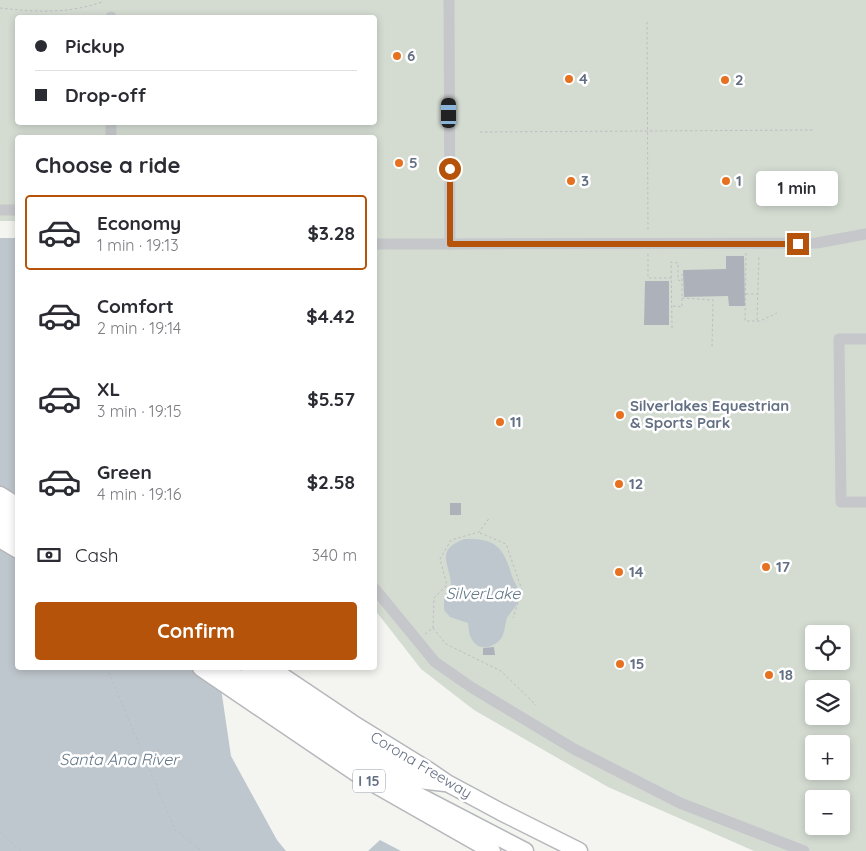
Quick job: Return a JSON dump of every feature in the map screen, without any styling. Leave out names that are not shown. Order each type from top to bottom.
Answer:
[{"type":"highway","points":[[0,495],[15,504]]},
{"type":"highway","points":[[0,510],[15,518]]},
{"type":"highway","points":[[0,526],[15,534]]},
{"type":"highway","points":[[0,539],[15,548]]},
{"type":"highway","name":"I 15","points":[[205,670],[250,693],[362,777],[492,851]]},
{"type":"highway","points":[[225,670],[250,693],[400,786],[525,851]]},
{"type":"highway","points":[[252,670],[328,722],[419,780],[448,783]]},
{"type":"highway","name":"Corona Freeway","points":[[273,670],[352,723],[448,783],[579,851]]},
{"type":"lane","points":[[449,0],[450,244]]},
{"type":"lane","points":[[0,210],[15,210]]},
{"type":"lane","points":[[377,244],[817,243],[866,234]]},
{"type":"lane","points":[[866,339],[839,339],[841,502],[866,502]]},
{"type":"lane","points":[[377,591],[434,662],[471,688],[574,749],[680,803],[804,851]]},
{"type":"path","points":[[0,8],[42,12],[84,8],[102,2],[102,0]]},
{"type":"path","points":[[647,22],[648,278],[671,278]]},
{"type":"path","points":[[480,132],[813,130]]},
{"type":"path","points":[[746,253],[745,321],[757,321],[777,313]]},
{"type":"path","points":[[757,321],[759,254]]},
{"type":"path","points":[[672,328],[671,262],[678,263],[678,280],[682,280]]},
{"type":"path","points":[[672,306],[682,307],[682,274]]},
{"type":"path","points":[[746,294],[757,294]]},
{"type":"path","points":[[682,298],[712,300],[712,346]]},
{"type":"path","points":[[490,517],[479,532],[451,540],[440,559],[447,585],[434,598],[433,628],[446,644],[501,671],[536,705]]},
{"type":"path","points":[[479,532],[506,544],[522,590],[513,618]]},
{"type":"path","points":[[417,641],[433,628]]},
{"type":"path","points":[[107,670],[175,830],[202,851]]},
{"type":"path","points":[[0,832],[21,851]]},
{"type":"shaded area","name":"Silverlakes Equestrian & Sports Park","points":[[0,0],[866,0],[866,851],[754,851],[608,787],[474,710],[421,669],[377,613],[377,135],[15,135],[15,221],[0,221]]},
{"type":"water","name":"Santa Ana River","points":[[0,238],[15,238],[15,670],[218,670],[231,756],[277,840],[286,851],[0,851]]},
{"type":"water","name":"SilverLake","points":[[464,539],[482,540],[495,545],[508,563],[519,592],[518,602],[507,618],[502,637],[492,646],[488,647],[480,646],[473,641],[470,636],[468,623],[450,617],[444,610],[444,597],[451,585],[446,553],[449,548]]},
{"type":"water","points":[[380,840],[401,851],[368,851]]},
{"type":"building","points":[[726,256],[744,256],[745,306],[729,306],[728,296],[684,297],[683,270],[726,269]]},
{"type":"building","points":[[645,281],[669,281],[669,325],[644,325]]},
{"type":"building","points":[[450,503],[461,503],[461,515],[450,515]]},
{"type":"building","points":[[494,647],[495,655],[483,655],[483,648]]},
{"type":"place","name":"6","points":[[397,56]]},
{"type":"place","name":"4","points":[[569,79]]},
{"type":"place","name":"2","points":[[725,80]]},
{"type":"place","name":"5","points":[[399,163]]},
{"type":"place","name":"3","points":[[571,181]]},
{"type":"place","name":"1","points":[[726,181]]},
{"type":"place","name":"Silverlakes Equestrian & Sports Park","points":[[620,415]]},
{"type":"place","name":"11","points":[[500,422]]},
{"type":"place","name":"12","points":[[619,484]]},
{"type":"place","name":"17","points":[[766,567]]},
{"type":"place","name":"14","points":[[619,572]]},
{"type":"place","name":"15","points":[[620,664]]},
{"type":"place","name":"18","points":[[769,675]]},
{"type":"route","points":[[450,169],[450,244],[798,244]]}]
